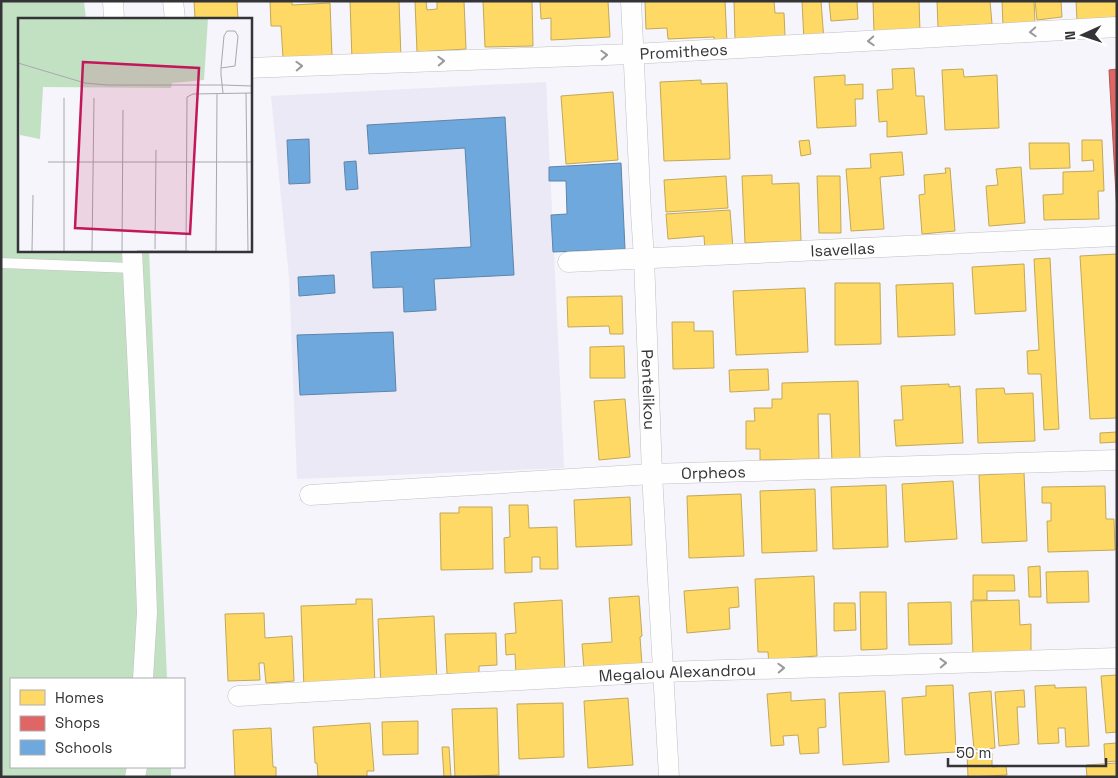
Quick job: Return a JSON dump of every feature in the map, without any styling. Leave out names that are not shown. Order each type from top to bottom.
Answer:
[{"type":"street","points":[[112,1],[114,18]]},
{"type":"street","points":[[173,1],[175,18]]},
{"type":"street","name":"Pentelikou","points":[[631,1],[644,258],[652,474],[669,777]]},
{"type":"street","name":"Promitheos","points":[[251,68],[634,54],[1117,27]]},
{"type":"street","name":"Isavellas","points":[[568,262],[1117,236]]},
{"type":"street","points":[[133,259],[147,612],[143,678]]},
{"type":"street","name":"Orpheos","points":[[310,495],[652,474],[1117,460]]},
{"type":"street","name":"Megalou Alexandrou","points":[[238,696],[662,672],[1117,658]]},
{"type":"lane","points":[[1,263],[133,259]]},
{"type":"shaded area","points":[[546,82],[564,468],[297,479],[289,277],[271,96]]},
{"type":"green space","points":[[1,1],[84,1],[86,18],[18,18],[18,251],[149,251],[167,678],[10,678],[10,768],[171,768],[171,777],[1,777]]},
{"type":"building: Homes","points":[[194,1],[237,1],[238,18],[195,18]]},
{"type":"building: Homes","points":[[270,1],[292,1],[292,5],[330,3],[332,56],[283,58],[281,26],[271,26]]},
{"type":"building: Homes","points":[[350,1],[399,1],[401,58],[352,60]]},
{"type":"building: Homes","points":[[415,1],[426,1],[427,10],[437,9],[437,1],[464,1],[466,49],[417,52]]},
{"type":"building: Homes","points":[[483,1],[532,1],[533,46],[485,47]]},
{"type":"building: Homes","points":[[540,1],[608,1],[610,37],[551,40],[551,18],[541,19]]},
{"type":"building: Homes","points":[[645,1],[725,1],[727,44],[714,44],[714,37],[668,39],[667,28],[646,29]]},
{"type":"building: Homes","points":[[734,1],[774,1],[775,13],[784,13],[785,36],[735,39]]},
{"type":"building: Homes","points":[[802,1],[821,1],[824,41],[804,42]]},
{"type":"building: Homes","points":[[829,1],[857,1],[858,19],[831,21]]},
{"type":"building: Homes","points":[[873,1],[919,1],[920,32],[874,33]]},
{"type":"building: Homes","points":[[937,1],[990,1],[992,24],[938,27]]},
{"type":"building: Homes","points":[[1002,1],[1034,1],[1035,24],[1003,26]]},
{"type":"building: Homes","points":[[1035,1],[1061,1],[1062,17],[1037,20]]},
{"type":"building: Homes","points":[[1076,1],[1117,1],[1117,17],[1077,20]]},
{"type":"building: Homes","points":[[914,68],[916,96],[924,96],[927,134],[887,137],[887,121],[879,122],[877,90],[893,89],[892,69]]},
{"type":"building: Homes","points":[[963,69],[964,77],[997,75],[999,128],[945,130],[942,70]]},
{"type":"building: Homes","points":[[845,75],[845,85],[863,84],[863,99],[855,99],[856,126],[817,128],[814,77]]},
{"type":"building: Homes","points":[[701,80],[701,84],[727,83],[730,159],[664,161],[660,82]]},
{"type":"building: Homes","points":[[613,92],[618,160],[566,164],[561,96]]},
{"type":"building: Homes","points":[[809,140],[811,154],[801,156],[799,141]]},
{"type":"building: Homes","points":[[1082,140],[1102,140],[1104,191],[1098,191],[1099,219],[1044,220],[1043,195],[1063,194],[1063,172],[1094,171],[1093,160],[1082,161]]},
{"type":"building: Homes","points":[[1029,143],[1069,143],[1070,168],[1030,169]]},
{"type":"building: Homes","points":[[902,152],[904,175],[880,177],[884,229],[851,231],[846,169],[871,168],[870,154]]},
{"type":"building: Homes","points":[[1021,167],[1025,223],[989,226],[986,186],[998,185],[996,169]]},
{"type":"building: Homes","points":[[945,168],[950,168],[955,231],[922,234],[919,195],[925,194],[924,175],[946,173]]},
{"type":"building: Homes","points":[[772,175],[772,184],[799,183],[801,241],[745,243],[742,176]]},
{"type":"building: Homes","points":[[726,176],[728,208],[666,212],[664,180]]},
{"type":"building: Homes","points":[[817,176],[840,176],[841,233],[819,233]]},
{"type":"building: Homes","points":[[730,210],[733,249],[705,251],[704,236],[668,239],[666,214]]},
{"type":"building: Homes","points":[[1117,254],[1117,418],[1090,419],[1080,256]]},
{"type":"building: Homes","points":[[1050,258],[1059,429],[1044,430],[1041,374],[1028,374],[1027,351],[1039,350],[1034,259]]},
{"type":"building: Homes","points":[[1024,264],[1026,311],[975,314],[972,267]]},
{"type":"building: Homes","points":[[835,283],[880,283],[881,344],[835,345]]},
{"type":"building: Homes","points":[[953,283],[955,335],[898,337],[896,285]]},
{"type":"building: Homes","points":[[805,288],[808,352],[736,355],[733,291]]},
{"type":"building: Homes","points":[[622,296],[623,334],[610,334],[609,326],[568,327],[567,297]]},
{"type":"building: Homes","points":[[672,322],[694,322],[694,331],[713,331],[714,368],[673,369]]},
{"type":"building: Homes","points":[[624,346],[625,378],[590,378],[590,347]]},
{"type":"building: Homes","points":[[768,369],[769,390],[730,392],[729,370]]},
{"type":"building: Homes","points":[[858,381],[860,460],[832,461],[830,414],[818,414],[819,459],[760,460],[760,449],[746,449],[746,421],[755,421],[754,408],[772,408],[772,399],[782,399],[782,383]]},
{"type":"building: Homes","points":[[949,384],[949,387],[960,386],[963,443],[896,446],[894,420],[903,420],[901,386]]},
{"type":"building: Homes","points":[[1004,388],[1005,394],[1033,393],[1035,441],[978,443],[976,389]]},
{"type":"building: Homes","points":[[625,399],[630,457],[599,460],[594,401]]},
{"type":"building: Homes","points":[[1117,432],[1117,442],[1100,443],[1100,433]]},
{"type":"building: Homes","points":[[1024,473],[1027,541],[982,543],[979,475]]},
{"type":"building: Homes","points":[[953,481],[957,539],[905,542],[902,484]]},
{"type":"building: Homes","points":[[886,485],[888,547],[833,549],[831,487]]},
{"type":"building: Homes","points":[[1105,486],[1106,519],[1114,519],[1115,550],[1048,552],[1047,521],[1051,521],[1051,503],[1042,503],[1042,487]]},
{"type":"building: Homes","points":[[815,489],[817,551],[762,553],[760,491]]},
{"type":"building: Homes","points":[[741,494],[744,556],[689,558],[687,496]]},
{"type":"building: Homes","points":[[630,497],[632,545],[576,547],[574,500]]},
{"type":"building: Homes","points":[[509,505],[528,505],[529,528],[557,527],[558,569],[540,569],[540,557],[532,557],[532,572],[505,573],[504,538],[510,537]]},
{"type":"building: Homes","points":[[459,507],[492,507],[493,569],[441,570],[440,513],[459,513]]},
{"type":"building: Homes","points":[[1040,566],[1041,597],[1029,597],[1028,567]]},
{"type":"building: Homes","points":[[1088,571],[1089,602],[1047,603],[1046,572]]},
{"type":"building: Homes","points":[[973,575],[1014,575],[1015,591],[987,591],[987,600],[973,600]]},
{"type":"building: Homes","points":[[814,576],[817,656],[791,658],[792,665],[769,666],[768,652],[758,652],[755,579]]},
{"type":"building: Homes","points":[[738,587],[739,607],[729,608],[730,629],[687,633],[684,591]]},
{"type":"building: Homes","points":[[860,592],[886,592],[887,649],[861,650]]},
{"type":"building: Homes","points":[[639,596],[642,665],[584,669],[582,644],[612,642],[609,598]]},
{"type":"building: Homes","points":[[356,599],[372,599],[375,687],[304,690],[301,606],[356,604]]},
{"type":"building: Homes","points":[[562,600],[565,673],[516,675],[515,654],[506,655],[505,634],[516,633],[514,603]]},
{"type":"building: Homes","points":[[1019,600],[1020,625],[1031,624],[1031,654],[973,655],[971,601]]},
{"type":"building: Homes","points":[[951,602],[952,644],[909,645],[908,603]]},
{"type":"building: Homes","points":[[834,603],[855,603],[856,630],[834,631]]},
{"type":"building: Homes","points":[[264,613],[265,638],[292,636],[294,681],[266,683],[264,663],[259,663],[260,680],[228,681],[225,614]]},
{"type":"building: Homes","points":[[434,616],[437,683],[381,687],[378,619]]},
{"type":"building: Homes","points":[[496,633],[497,665],[479,666],[479,673],[447,674],[445,634]]},
{"type":"building: Homes","points":[[1117,675],[1117,732],[1106,733],[1101,676]]},
{"type":"building: Homes","points":[[953,685],[956,752],[905,755],[902,698],[926,696],[926,686]]},
{"type":"building: Homes","points":[[1055,685],[1055,688],[1086,687],[1089,746],[1066,747],[1065,728],[1058,728],[1059,743],[1038,744],[1035,686]]},
{"type":"building: Homes","points":[[1024,690],[1025,707],[1017,707],[1019,744],[999,746],[995,692]]},
{"type":"building: Homes","points":[[885,691],[889,762],[843,765],[839,693]]},
{"type":"building: Homes","points":[[991,691],[995,748],[974,750],[969,693]]},
{"type":"building: Homes","points":[[791,692],[791,701],[825,699],[826,727],[818,728],[819,753],[800,754],[798,735],[783,736],[784,745],[771,746],[767,694]]},
{"type":"building: Homes","points":[[628,698],[633,765],[588,768],[584,701]]},
{"type":"building: Homes","points":[[563,703],[564,757],[519,759],[517,704]]},
{"type":"building: Homes","points":[[497,708],[499,775],[455,777],[452,709]]},
{"type":"building: Homes","points":[[418,721],[418,754],[383,755],[382,722]]},
{"type":"building: Homes","points":[[370,723],[374,771],[367,771],[367,777],[318,777],[317,763],[315,763],[313,727]]},
{"type":"building: Homes","points":[[271,728],[273,767],[276,767],[276,777],[235,777],[233,730]]},
{"type":"building: Homes","points":[[1117,743],[1117,761],[1105,762],[1104,744]]},
{"type":"building: Homes","points":[[442,747],[449,747],[451,777],[444,777]]},
{"type":"building: Homes","points":[[967,753],[992,753],[992,767],[1006,766],[1007,775],[968,777]]},
{"type":"building: Homes","points":[[1117,763],[1117,777],[1087,777],[1086,765]]},
{"type":"building: Shops","points":[[1117,69],[1117,212],[1109,70]]},
{"type":"building: Schools","points":[[505,117],[514,275],[434,279],[436,310],[404,312],[403,287],[373,288],[371,252],[471,247],[465,148],[369,154],[367,125]]},
{"type":"building: Schools","points":[[309,139],[310,183],[289,184],[287,140]]},
{"type":"building: Schools","points":[[356,161],[358,189],[346,190],[344,162]]},
{"type":"building: Schools","points":[[621,163],[625,249],[553,252],[551,215],[567,214],[566,181],[549,181],[549,167]]},
{"type":"building: Schools","points":[[334,275],[335,293],[299,296],[298,277]]},
{"type":"building: Schools","points":[[393,332],[396,391],[300,395],[297,335]]}]
